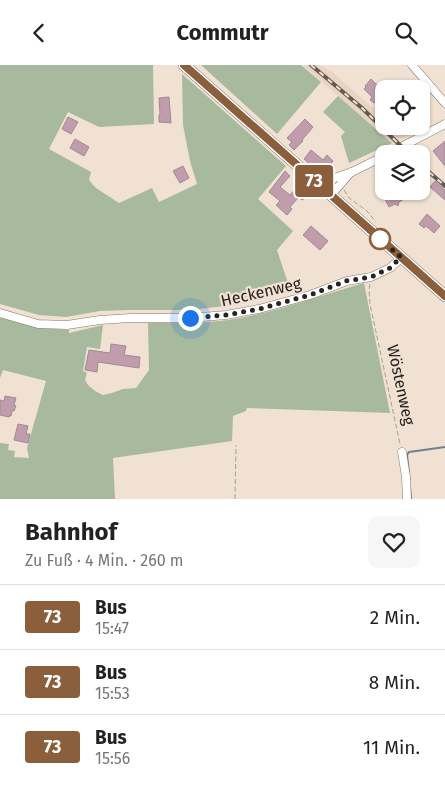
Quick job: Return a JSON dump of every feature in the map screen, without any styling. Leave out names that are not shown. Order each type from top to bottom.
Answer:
[{"type":"main road","points":[[184,65],[445,296]]},
{"type":"street","points":[[412,65],[445,103]]},
{"type":"street","points":[[405,145],[444,125]]},
{"type":"street","points":[[322,188],[329,180],[352,172],[375,160]]},
{"type":"street","points":[[331,195],[352,172]]},
{"type":"street","name":"Heckenweg","points":[[0,313],[38,324],[67,325],[130,318],[190,318],[226,315],[259,309],[310,295],[346,281],[371,277],[390,268],[401,257]]},
{"type":"street","points":[[402,452],[407,499]]},
{"type":"path","points":[[342,186],[349,198],[367,211],[376,223]]},
{"type":"path","name":"Wöstenweg","points":[[371,277],[369,290],[370,304],[402,452]]},
{"type":"path","points":[[235,499],[236,445]]},
{"type":"shaded area","points":[[303,65],[319,65],[331,71],[373,108],[375,106],[375,128]]},
{"type":"shaded area","points":[[383,135],[410,135],[392,143]]},
{"type":"green space","points":[[0,65],[153,65],[154,124],[99,127],[68,112],[49,149],[91,172],[89,180],[96,188],[119,203],[152,188],[159,202],[197,184],[190,161],[183,125],[182,74],[286,166],[258,199],[293,231],[277,250],[291,292],[225,306],[191,310],[100,311],[66,317],[39,315],[0,304]]},
{"type":"green space","points":[[201,65],[301,65],[321,82],[277,134]]},
{"type":"green space","points":[[338,96],[375,128],[375,135],[383,135],[392,143],[375,145],[375,151],[349,163],[341,136],[345,132],[323,112]]},
{"type":"green space","points":[[364,283],[390,413],[247,408],[246,411],[233,416],[232,441],[113,458],[115,499],[0,499],[0,443],[9,444],[8,450],[15,451],[14,457],[29,458],[27,448],[46,381],[3,370],[0,378],[0,316],[40,328],[69,330],[69,333],[103,325],[100,349],[87,347],[83,371],[87,373],[85,380],[88,385],[103,395],[123,389],[136,388],[149,370],[148,323],[208,322],[245,317],[279,309]]},
{"type":"building","points":[[371,79],[375,83],[374,103],[370,100],[372,97],[364,89]]},
{"type":"building","points":[[169,97],[171,123],[159,122],[159,98]]},
{"type":"building","points":[[68,117],[78,122],[71,134],[62,129]]},
{"type":"building","points":[[305,119],[313,127],[294,150],[289,145],[292,142],[287,138]]},
{"type":"building","points":[[75,139],[89,147],[84,156],[70,148]]},
{"type":"building","points":[[445,141],[445,166],[433,151]]},
{"type":"building","points":[[311,150],[323,160],[327,155],[333,161],[322,175],[304,159]]},
{"type":"building","points":[[183,166],[189,178],[180,183],[173,171]]},
{"type":"building","points":[[285,171],[290,176],[280,187],[290,195],[304,182],[313,191],[306,199],[302,200],[299,197],[290,207],[292,209],[287,215],[276,205],[280,201],[269,192]]},
{"type":"building","points":[[435,181],[445,190],[445,200],[430,187]]},
{"type":"building","points":[[386,200],[402,200],[399,202],[398,206],[395,204],[389,207]]},
{"type":"building","points":[[427,214],[440,226],[434,233],[426,226],[424,228],[419,224]]},
{"type":"building","points":[[311,226],[328,241],[320,250],[303,235]]},
{"type":"building","points":[[111,344],[126,346],[124,355],[140,357],[139,368],[98,362],[97,372],[85,370],[89,350],[110,353]]},
{"type":"building","points":[[5,396],[16,398],[14,405],[16,406],[9,417],[0,415],[0,400],[4,401]]},
{"type":"building","points":[[18,424],[28,426],[26,434],[30,434],[28,443],[14,440]]},
{"type":"waterway","points":[[409,473],[407,455],[409,452],[445,447]]},
{"type":"waterway","points":[[410,487],[411,499]]},
{"type":"railway","points":[[311,65],[362,108],[400,145]]},
{"type":"railway","points":[[430,173],[445,186]]},
{"type":"bus line","name":"73","points":[[184,65],[445,296]]},
{"type":"route","points":[[190,318],[226,315],[259,309],[310,295],[346,281],[371,277],[390,268],[401,257],[373,233],[380,239]]}]
